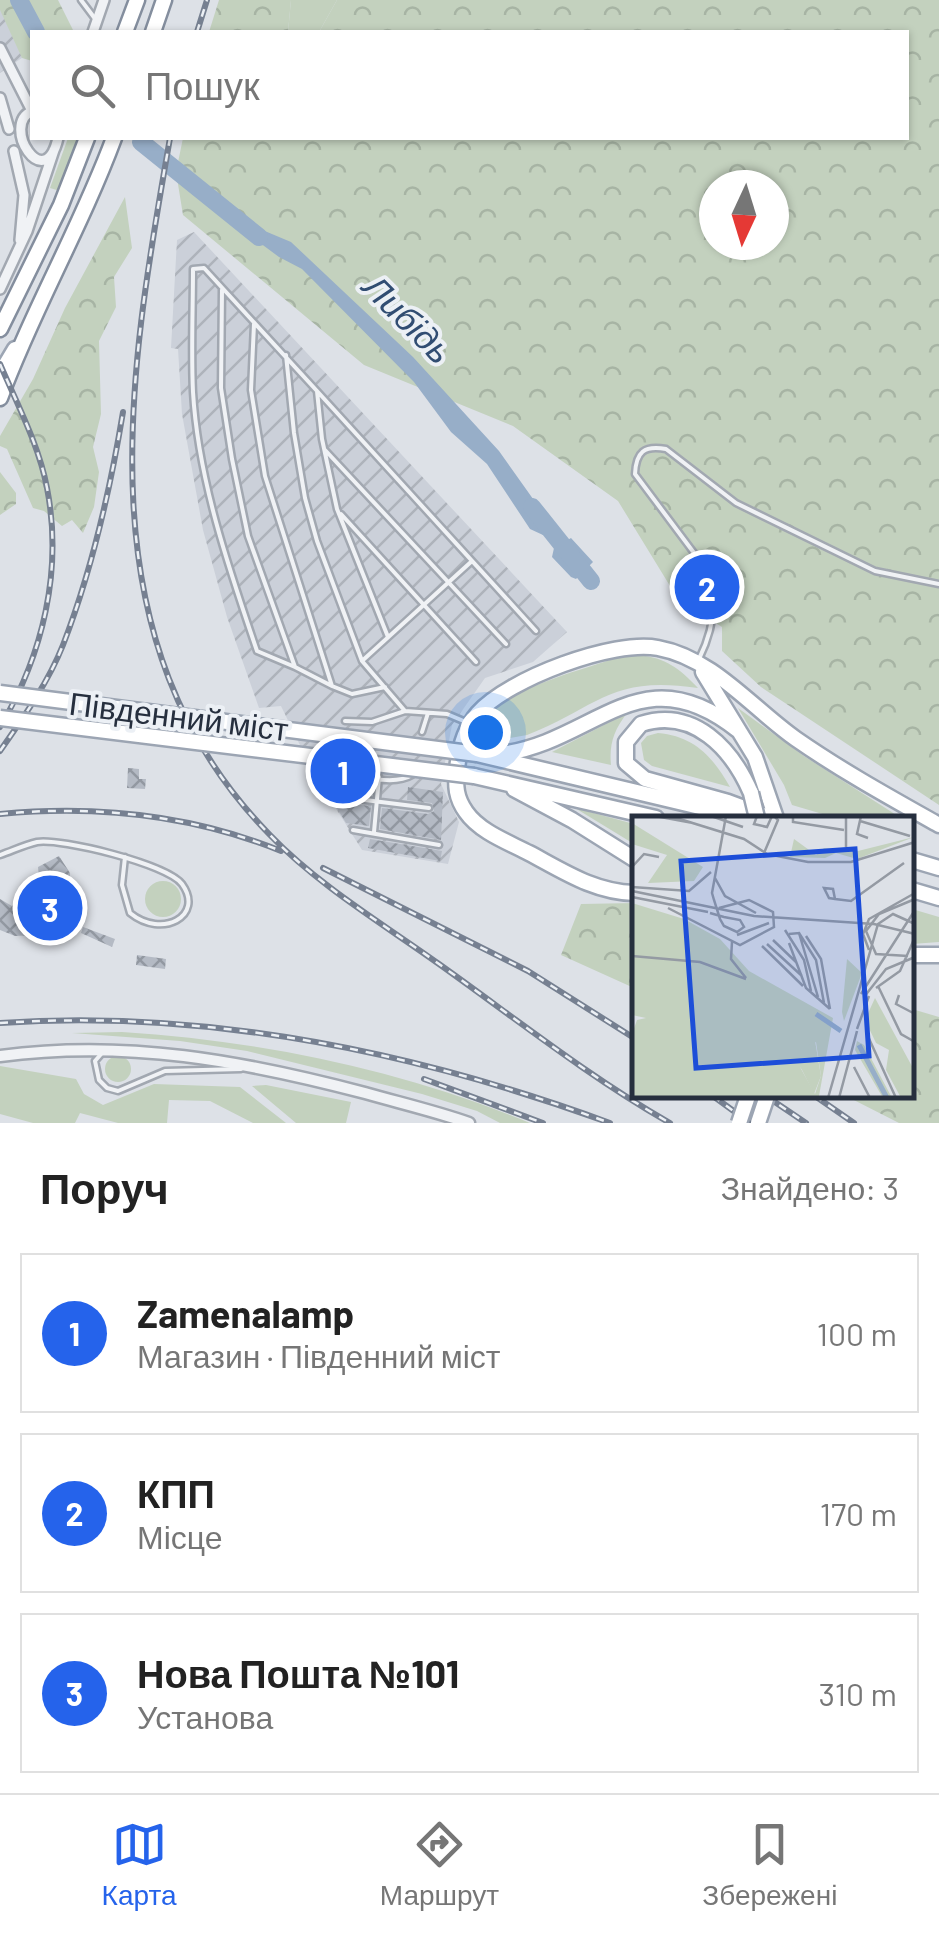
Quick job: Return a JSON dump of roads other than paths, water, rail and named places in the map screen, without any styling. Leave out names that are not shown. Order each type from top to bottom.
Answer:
[{"type":"main road","points":[[153,30],[164,0]]},
{"type":"main road","points":[[127,30],[133,5]]},
{"type":"main road","points":[[0,330],[61,206],[87,140]]},
{"type":"main road","points":[[0,374],[91,197],[113,140]]},
{"type":"main road","points":[[0,398],[22,337]]},
{"type":"main road","points":[[632,893],[607,890],[576,878],[480,826],[465,811],[456,790],[461,747],[470,724],[483,708],[505,692],[617,648],[656,647],[697,663],[794,738],[939,826]]},
{"type":"main road","points":[[697,663],[755,756],[771,798],[773,816]]},
{"type":"main road","name":"Південний міст","points":[[0,693],[482,755]]},
{"type":"main road","points":[[482,755],[522,752],[550,742],[593,718],[654,698],[713,708],[718,704],[718,693]]},
{"type":"main road","points":[[702,706],[739,732]]},
{"type":"main road","name":"Південний міст","points":[[0,718],[495,780]]},
{"type":"main road","points":[[667,719],[684,722],[722,744],[742,770],[756,812],[645,779],[626,763],[626,742],[640,724],[667,719]]},
{"type":"main road","points":[[482,755],[738,816]]},
{"type":"main road","points":[[495,780],[648,816]]},
{"type":"main road","points":[[495,780],[632,857]]},
{"type":"main road","points":[[914,861],[939,868]]},
{"type":"main road","points":[[914,891],[939,898]]},
{"type":"main road","points":[[738,1123],[747,1098]]},
{"type":"main road","points":[[758,1123],[766,1098]]},
{"type":"street","points":[[95,30],[104,0]]},
{"type":"street","points":[[0,48],[30,107]]},
{"type":"street","points":[[0,98],[24,196],[18,252]]},
{"type":"street","points":[[10,131],[15,119],[30,112]]},
{"type":"street","points":[[0,289],[18,252],[58,140]]},
{"type":"street","points":[[14,150],[34,160],[54,150]]},
{"type":"street","points":[[0,1056],[76,1048],[116,1049],[259,1068],[469,1123]]},
{"type":"lane","points":[[81,0],[97,21]]},
{"type":"lane","points":[[384,687],[352,694],[257,652],[222,542],[204,465],[193,394],[192,269],[204,268],[536,631]]},
{"type":"lane","points":[[222,290],[221,388],[232,459],[248,536],[294,667]]},
{"type":"lane","points":[[254,324],[251,390],[264,476],[332,686]]},
{"type":"lane","points":[[286,355],[294,433],[317,541],[362,660],[405,711]]},
{"type":"lane","points":[[317,390],[337,510],[388,638]]},
{"type":"lane","points":[[697,663],[712,622],[714,590],[710,573],[635,474],[636,460],[642,450],[651,446],[666,449],[736,503],[876,571],[939,584]]},
{"type":"lane","points":[[324,448],[506,644]]},
{"type":"lane","points":[[337,510],[476,662]]},
{"type":"lane","points":[[362,660],[472,561]]},
{"type":"lane","points":[[346,721],[372,722],[405,711],[447,714],[470,724]]},
{"type":"lane","points":[[422,732],[428,713]]},
{"type":"lane","points":[[343,766],[350,774],[403,780],[412,776]]},
{"type":"lane","points":[[374,833],[380,777]]},
{"type":"lane","points":[[342,797],[429,808]]},
{"type":"lane","points":[[354,830],[440,844]]},
{"type":"lane","points":[[0,855],[39,842],[125,857],[156,865],[181,881],[186,902],[178,921],[168,926],[152,926],[130,913],[122,885],[125,857]]},
{"type":"lane","points":[[116,1049],[101,1053],[95,1061],[107,1088],[118,1090],[164,1071],[259,1068]]},
{"type":"water","points":[[246,223],[291,242],[413,357],[499,451],[548,520],[543,535],[530,529],[487,464],[451,432],[414,382],[302,269],[240,228]]},
{"type":"water","points":[[571,538],[593,562],[576,579],[552,557],[554,548]]},
{"type":"waterway","name":"Либідь","points":[[19,0],[35,30]]},
{"type":"waterway","name":"Либідь","points":[[141,142],[259,237]]},
{"type":"waterway","name":"Либідь","points":[[532,507],[591,581]]},
{"type":"railway","points":[[198,30],[207,0]]},
{"type":"railway","points":[[170,140],[141,321],[133,413],[133,504],[144,593],[169,678],[210,759],[270,835],[330,887],[581,1067],[670,1123]]},
{"type":"railway","points":[[0,364],[39,456],[47,488],[52,550],[46,611],[38,641],[0,727]]},
{"type":"railway","points":[[0,751],[34,700],[63,645],[99,530],[123,412]]},
{"type":"railway","points":[[0,814],[71,811],[143,816],[213,829],[281,851]]},
{"type":"railway","points":[[323,868],[528,971],[632,1037]]},
{"type":"railway","points":[[0,1023],[156,1023],[310,1041],[462,1075],[610,1123]]},
{"type":"railway","points":[[424,1079],[543,1123]]},
{"type":"railway","points":[[716,1098],[750,1123]]},
{"type":"railway","points":[[769,1098],[806,1123]]},
{"type":"railway","points":[[818,1098],[854,1123]]},
{"type":"place","name":"КПП","points":[[707,587]]},
{"type":"place","name":"Zamenalamp","points":[[343,771]]},
{"type":"place","name":"Нова Пошта №101","points":[[50,908]]}]
